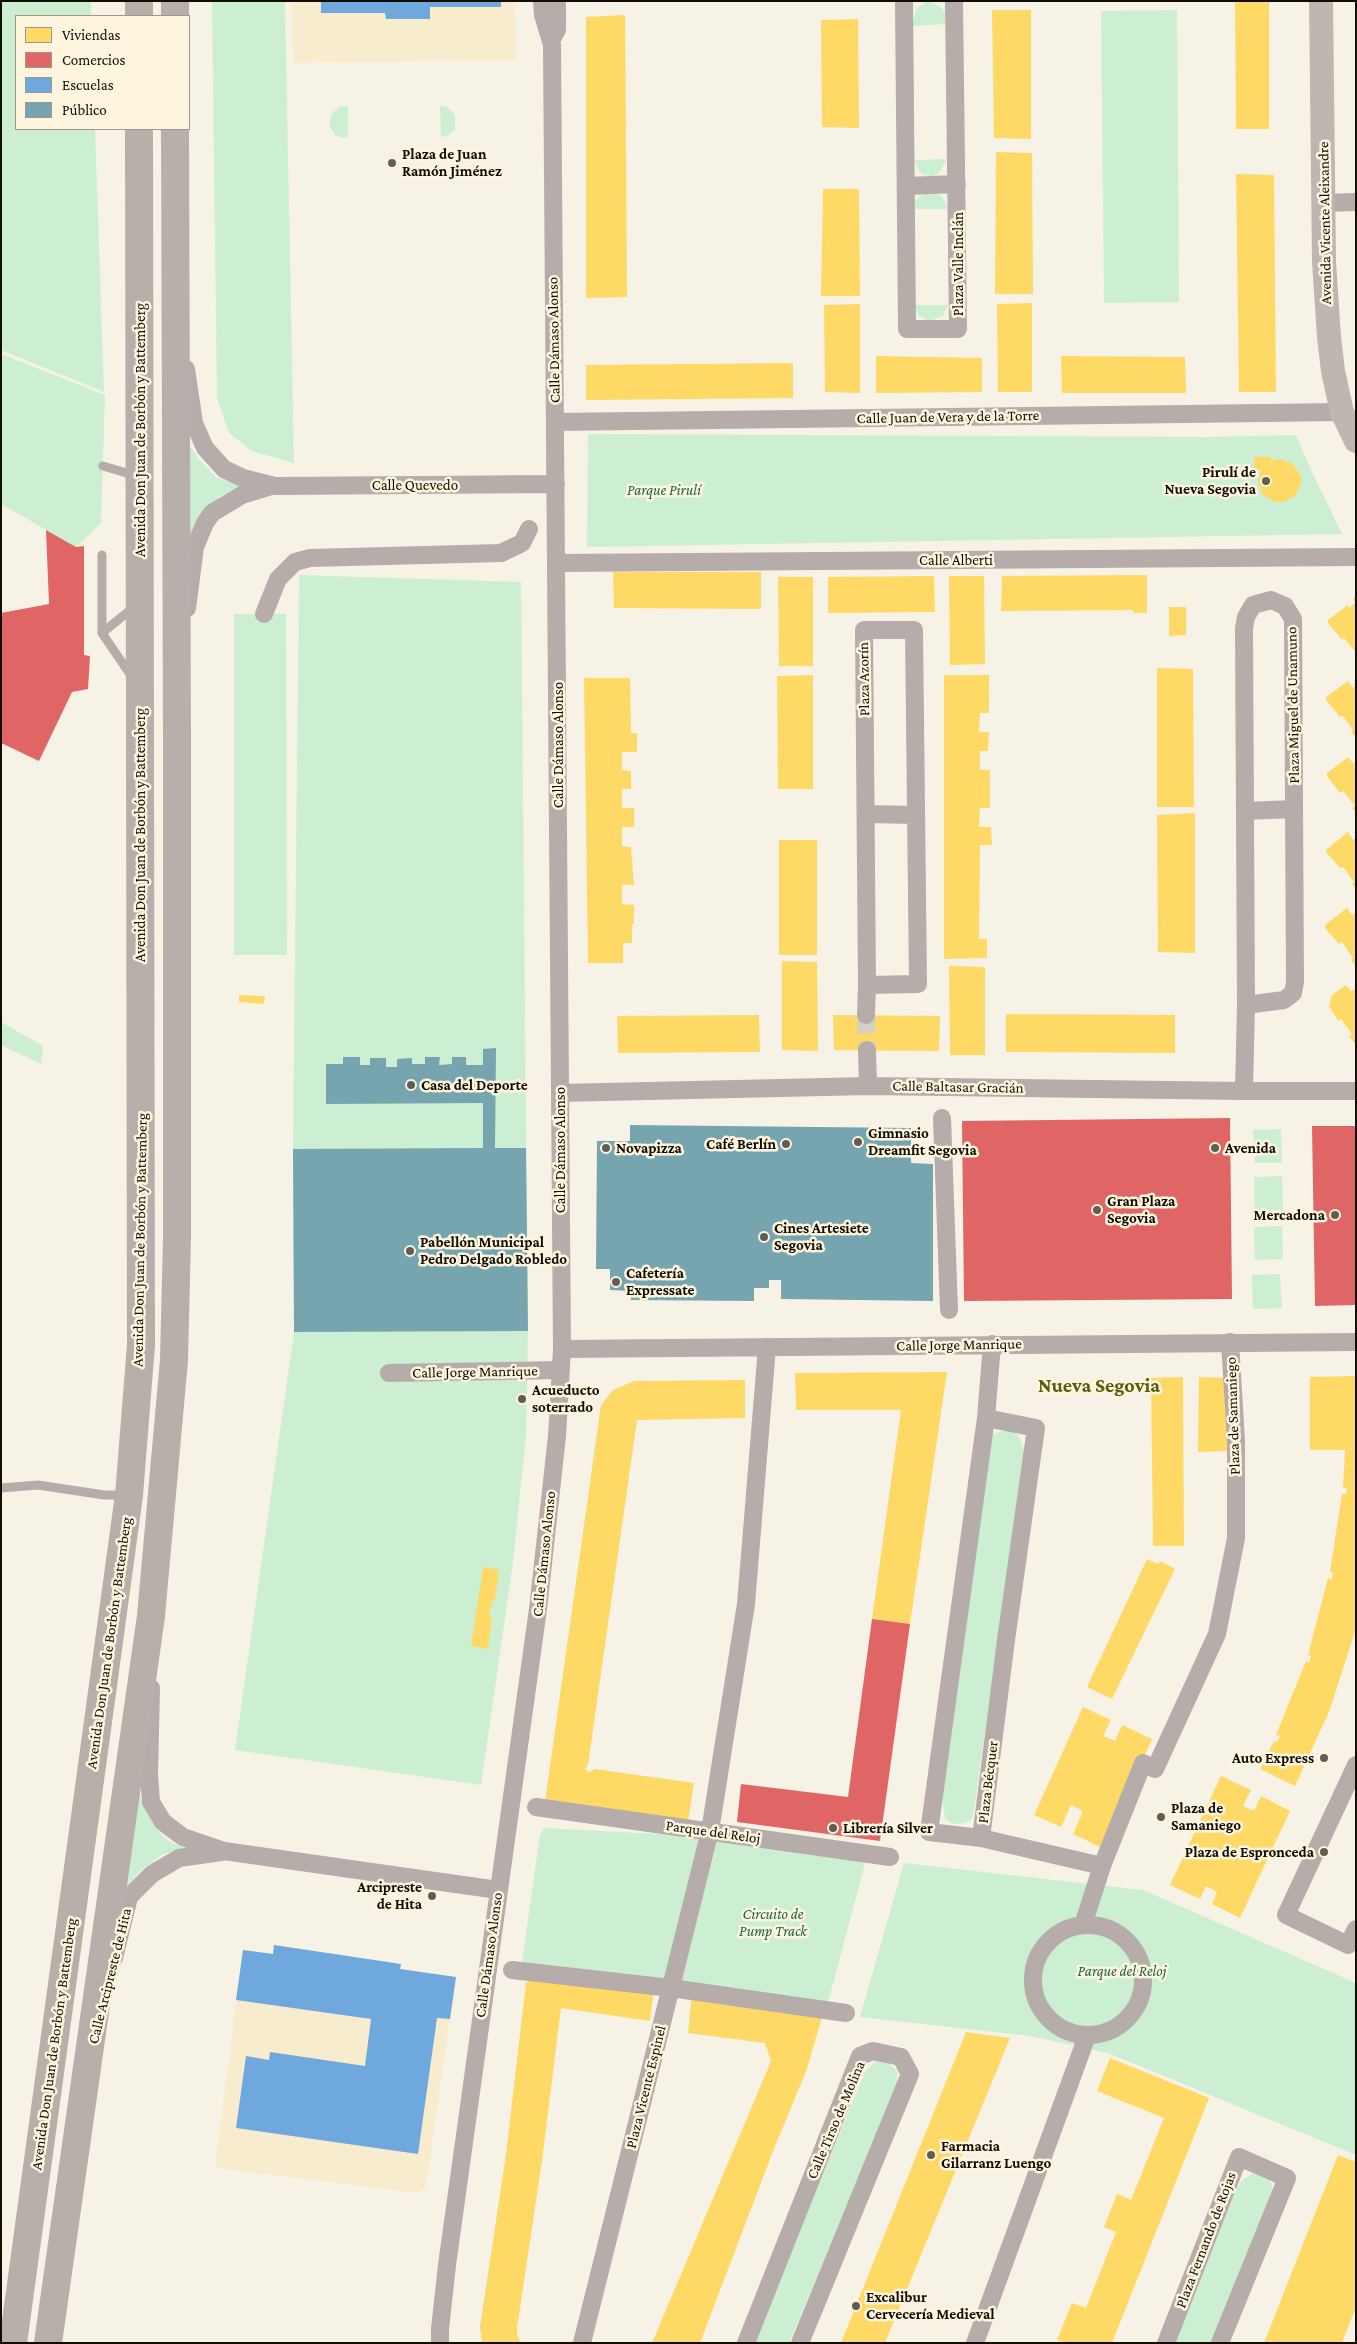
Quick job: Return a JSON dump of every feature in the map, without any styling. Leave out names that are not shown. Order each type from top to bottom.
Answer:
[{"type":"main road","points":[[139,1],[139,15]]},
{"type":"main road","points":[[175,1],[175,15]]},
{"type":"main road","name":"Avenida Don Juan de Borbón y Battemberg","points":[[13,2343],[129,1495],[142,1322],[139,130]]},
{"type":"main road","points":[[48,2343],[151,1616],[175,1333],[177,691],[175,130]]},
{"type":"street","name":"Calle Dámaso Alonso","points":[[440,2343],[447,2265],[538,1609],[557,1436],[562,1349],[552,39],[546,28],[542,1]]},
{"type":"street","name":"Calle Dámaso Alonso","points":[[552,39],[557,30],[557,1]]},
{"type":"street","name":"Plaza Valle Inclán","points":[[904,1],[907,329],[958,330],[954,1]]},
{"type":"street","name":"Avenida Vicente Aleixandre","points":[[1322,1],[1324,262],[1329,337],[1333,371],[1342,412],[1356,441]]},
{"type":"street","points":[[907,186],[957,184]]},
{"type":"street","points":[[1324,203],[1356,202]]},
{"type":"street","name":"Calle Quevedo","points":[[175,286],[194,423],[205,448],[224,469],[243,478],[275,486],[556,484]]},
{"type":"street","name":"Calle Juan de Vera y de la Torre","points":[[555,422],[1342,412]]},
{"type":"street","name":"Calle Quevedo","points":[[177,691],[195,546],[198,536],[212,513],[224,504],[242,495],[275,486]]},
{"type":"street","points":[[264,614],[278,579],[295,562],[310,558],[501,553],[509,551],[522,543],[529,530]]},
{"type":"street","name":"Calle Alberti","points":[[556,563],[1356,557]]},
{"type":"street","name":"Plaza Miguel de Unamuno","points":[[1244,1091],[1246,1005],[1244,628],[1250,608],[1258,602],[1266,600],[1281,603],[1293,619],[1294,987],[1289,998],[1284,1000],[1246,1005]]},
{"type":"street","name":"Plaza Azorín","points":[[866,1015],[864,630],[914,630],[918,984],[867,984]]},
{"type":"street","points":[[1245,811],[1294,809]]},
{"type":"street","points":[[866,814],[916,815]]},
{"type":"street","points":[[867,1050],[868,1086]]},
{"type":"street","name":"Calle Baltasar Gracián","points":[[560,1093],[868,1086],[1356,1091]]},
{"type":"street","points":[[942,1118],[949,1310]]},
{"type":"street","name":"Plaza de Samaniego","points":[[1084,1925],[1102,1866],[1142,1763],[1155,1768],[1217,1634],[1236,1538],[1236,1441],[1230,1342]]},
{"type":"street","name":"Calle Jorge Manrique","points":[[562,1349],[1356,1342]]},
{"type":"street","name":"Plaza Bécquer","points":[[986,1418],[1036,1428],[1006,1640],[982,1838],[929,1832],[986,1418],[992,1344]]},
{"type":"street","name":"Plaza Vicente Espinel","points":[[582,2343],[710,1831],[746,1604],[767,1347]]},
{"type":"street","name":"Calle Jorge Manrique","points":[[389,1373],[561,1370]]},
{"type":"street","name":"Calle Arcipreste de Hita","points":[[151,1616],[148,1775],[151,1802],[163,1822],[183,1837],[224,1851],[498,1890]]},
{"type":"street","points":[[1356,1765],[1286,1915],[1348,1945],[1356,1929]]},
{"type":"street","name":"Parque del Reloj","points":[[536,1807],[890,1857]]},
{"type":"street","points":[[982,1838],[1102,1866]]},
{"type":"street","name":"Calle Arcipreste de Hita","points":[[86,2073],[129,1897],[152,1874],[179,1858],[224,1851]]},
{"type":"street","points":[[1084,1925],[1099,1926],[1114,1932],[1127,1941],[1136,1954],[1142,1968],[1143,1985],[1139,2001],[1131,2015],[1119,2026],[1104,2033],[1087,2036],[1061,2028],[1047,2017],[1038,2002],[1034,1986],[1034,1968],[1041,1952],[1052,1939],[1066,1930],[1084,1925]]},
{"type":"street","points":[[512,1970],[671,1988],[846,2013]]},
{"type":"street","points":[[975,2343],[1087,2036]]},
{"type":"street","name":"Calle Tirso de Molina","points":[[746,2343],[860,2056],[873,2051],[901,2057],[910,2074],[800,2343]]},
{"type":"street","name":"Plaza Fernando de Rojas","points":[[1166,2343],[1239,2157],[1287,2178],[1220,2343]]},
{"type":"lane","points":[[103,466],[140,476]]},
{"type":"lane","points":[[102,555],[102,633],[139,688]]},
{"type":"lane","points":[[102,633],[140,602]]},
{"type":"lane","points":[[1,1488],[38,1485],[104,1495],[129,1495]]},
{"type":"shaded area","points":[[292,1],[515,1],[516,60],[293,63]]},
{"type":"shaded area","points":[[274,1945],[401,1964],[400,1969],[456,1977],[426,2187],[417,2193],[215,2168],[243,1950],[273,1954]]},
{"type":"green space","points":[[1,1],[91,1],[91,15],[15,15],[15,130],[95,130],[104,392],[1,350]]},
{"type":"green space","points":[[212,1],[285,1],[294,463],[252,451],[229,433],[217,398]]},
{"type":"green space","points":[[927,1],[941,7],[945,13],[946,24],[912,26],[916,9]]},
{"type":"green space","points":[[1177,10],[1179,302],[1104,303],[1101,11]]},
{"type":"green space","points":[[341,106],[348,106],[348,137],[344,138],[336,136],[329,125],[332,113]]},
{"type":"green space","points":[[440,106],[447,107],[455,115],[455,130],[441,137]]},
{"type":"green space","points":[[947,159],[938,174],[932,176],[924,175],[920,172],[914,160]]},
{"type":"green space","points":[[927,193],[940,195],[946,203],[947,209],[914,209],[915,202],[920,196]]},
{"type":"green space","points":[[915,305],[948,305],[943,316],[929,321],[918,315]]},
{"type":"green space","points":[[1,354],[105,395],[101,523],[76,547],[1,504]]},
{"type":"green space","name":"Parque Pirulí","points":[[588,434],[1208,437],[1296,435],[1342,534],[587,547]]},
{"type":"green space","points":[[186,439],[197,457],[217,478],[247,486],[221,496],[199,518],[187,543]]},
{"type":"green space","points":[[299,575],[521,582],[528,1331],[526,1435],[513,1562],[481,1785],[235,1750],[294,1332],[293,1149]]},
{"type":"green space","points":[[234,614],[286,614],[287,955],[234,955]]},
{"type":"green space","points":[[1,1022],[43,1046],[41,1064],[1,1045]]},
{"type":"green space","points":[[1281,1129],[1282,1163],[1255,1163],[1253,1130]]},
{"type":"green space","points":[[1282,1176],[1283,1210],[1255,1211],[1254,1177]]},
{"type":"green space","points":[[1282,1226],[1283,1259],[1255,1260],[1254,1227]]},
{"type":"green space","points":[[1280,1274],[1282,1308],[1253,1309],[1252,1275]]},
{"type":"green space","points":[[1009,1428],[1019,1436],[1024,1450],[973,1817],[966,1823],[954,1824],[945,1819],[942,1797],[992,1435]]},
{"type":"green space","points":[[139,1794],[147,1814],[163,1837],[174,1844],[190,1848],[163,1854],[138,1873],[122,1895]]},
{"type":"green space","points":[[544,1828],[699,1836],[700,1847],[671,1988],[522,1962],[540,1835]]},
{"type":"green space","name":"Circuito de Pump Track","points":[[726,1833],[866,1860],[826,2010],[680,1985],[717,1843]]},
{"type":"green space","name":"Parque del Reloj","points":[[904,1863],[1143,1890],[1356,1983],[1356,2155],[1108,2053],[1030,2036],[860,2017]]},
{"type":"green space","points":[[876,2060],[888,2062],[898,2072],[896,2089],[789,2343],[753,2343],[865,2072]]},
{"type":"green space","points":[[1252,2174],[1265,2175],[1272,2184],[1272,2196],[1213,2343],[1175,2343],[1236,2190],[1242,2180]]},
{"type":"building: Viviendas","points":[[1235,1],[1269,1],[1269,129],[1236,129]]},
{"type":"building: Viviendas","points":[[992,10],[1031,10],[1031,139],[994,138]]},
{"type":"building: Viviendas","points":[[625,15],[627,297],[586,298],[586,17]]},
{"type":"building: Viviendas","points":[[858,19],[859,128],[822,127],[821,20]]},
{"type":"building: Viviendas","points":[[996,152],[1032,153],[1033,294],[995,294]]},
{"type":"building: Viviendas","points":[[1236,174],[1274,175],[1276,392],[1239,392]]},
{"type":"building: Viviendas","points":[[823,189],[859,189],[860,296],[821,296]]},
{"type":"building: Viviendas","points":[[1032,303],[1032,392],[998,392],[997,304]]},
{"type":"building: Viviendas","points":[[860,304],[860,393],[825,392],[824,305]]},
{"type":"building: Viviendas","points":[[876,356],[982,358],[982,392],[876,393]]},
{"type":"building: Viviendas","points":[[1061,356],[1185,357],[1186,393],[1062,393]]},
{"type":"building: Viviendas","points":[[793,363],[793,398],[586,400],[586,365]]},
{"type":"building: Viviendas","name":"Pirulí de Nueva Segovia","points":[[1254,457],[1271,457],[1271,461],[1280,459],[1293,464],[1301,476],[1301,483],[1295,496],[1283,502],[1275,502],[1263,495],[1258,482],[1261,470],[1255,470]]},
{"type":"building: Viviendas","points":[[613,572],[761,572],[761,609],[614,608]]},
{"type":"building: Viviendas","points":[[1147,575],[1147,613],[1133,613],[1133,610],[1001,611],[1002,576]]},
{"type":"building: Viviendas","points":[[934,576],[935,612],[828,613],[828,577]]},
{"type":"building: Viviendas","points":[[949,576],[984,576],[985,664],[950,665]]},
{"type":"building: Viviendas","points":[[778,577],[813,577],[813,666],[779,666]]},
{"type":"building: Viviendas","points":[[1356,595],[1356,653],[1344,638],[1342,640],[1328,623],[1328,620],[1348,605],[1349,608],[1355,603],[1353,599]]},
{"type":"building: Viviendas","points":[[1169,607],[1186,607],[1186,635],[1169,636]]},
{"type":"building: Viviendas","points":[[1157,668],[1193,669],[1194,807],[1157,807]]},
{"type":"building: Viviendas","points":[[813,675],[813,789],[778,789],[777,676]]},
{"type":"building: Viviendas","points":[[944,675],[989,675],[989,713],[980,713],[979,732],[989,732],[988,751],[980,751],[980,770],[990,770],[990,808],[980,808],[979,827],[991,827],[992,845],[980,845],[979,939],[987,939],[987,958],[944,959]]},
{"type":"building: Viviendas","points":[[584,678],[630,678],[631,733],[637,733],[637,752],[622,752],[622,770],[631,771],[631,789],[622,789],[622,808],[634,808],[634,827],[622,827],[622,846],[631,847],[634,885],[622,885],[622,904],[634,905],[634,924],[632,924],[632,943],[623,943],[623,963],[588,963]]},
{"type":"building: Viviendas","points":[[1348,681],[1353,688],[1356,685],[1356,738],[1351,732],[1353,730],[1342,715],[1340,717],[1326,700],[1326,697]]},
{"type":"building: Viviendas","points":[[1348,757],[1354,764],[1356,762],[1356,813],[1352,808],[1355,806],[1343,791],[1340,793],[1327,776],[1327,773]]},
{"type":"building: Viviendas","points":[[1195,813],[1195,953],[1158,952],[1157,815]]},
{"type":"building: Viviendas","points":[[1348,832],[1353,840],[1356,838],[1356,889],[1352,884],[1354,882],[1343,867],[1340,868],[1326,852],[1327,849]]},
{"type":"building: Viviendas","points":[[779,840],[817,840],[817,955],[779,955]]},
{"type":"building: Viviendas","points":[[1347,908],[1352,915],[1356,913],[1356,966],[1342,942],[1339,944],[1325,928],[1326,924]]},
{"type":"building: Viviendas","points":[[782,961],[817,962],[818,1051],[782,1050]]},
{"type":"building: Viviendas","points":[[949,966],[985,967],[985,1055],[950,1055]]},
{"type":"building: Viviendas","points":[[1346,985],[1351,991],[1356,988],[1356,1045],[1349,1036],[1352,1034],[1341,1019],[1338,1021],[1329,1006],[1332,995]]},
{"type":"building: Viviendas","points":[[239,995],[265,996],[264,1004],[239,1002]]},
{"type":"building: Viviendas","points":[[1006,1014],[1175,1015],[1175,1053],[1006,1052]]},
{"type":"building: Viviendas","points":[[759,1015],[760,1052],[618,1053],[617,1016]]},
{"type":"building: Viviendas","points":[[833,1015],[940,1016],[939,1051],[834,1050]]},
{"type":"building: Viviendas","points":[[947,1372],[910,1624],[872,1619],[901,1410],[796,1410],[795,1373]]},
{"type":"building: Viviendas","points":[[1356,1376],[1356,1629],[1329,1712],[1295,1786],[1260,1769],[1274,1741],[1277,1742],[1280,1736],[1276,1735],[1306,1661],[1309,1663],[1311,1656],[1308,1655],[1328,1578],[1332,1579],[1333,1573],[1330,1572],[1342,1494],[1346,1494],[1347,1488],[1343,1488],[1345,1450],[1310,1450],[1310,1377]]},
{"type":"building: Viviendas","points":[[1183,1377],[1184,1546],[1153,1546],[1151,1378]]},
{"type":"building: Viviendas","points":[[1199,1377],[1227,1378],[1228,1451],[1198,1452]]},
{"type":"building: Viviendas","points":[[745,1380],[745,1418],[637,1420],[588,1765],[585,1769],[589,1772],[595,1769],[694,1783],[688,1821],[545,1801],[601,1405],[613,1390],[634,1381]]},
{"type":"building: Viviendas","points":[[1147,1559],[1158,1564],[1160,1561],[1175,1569],[1112,1699],[1087,1687]]},
{"type":"building: Viviendas","points":[[483,1567],[499,1570],[495,1600],[493,1600],[489,1613],[492,1617],[488,1649],[471,1646]]},
{"type":"building: Viviendas","points":[[1083,1707],[1111,1720],[1103,1736],[1115,1741],[1122,1725],[1152,1739],[1102,1848],[1073,1834],[1083,1811],[1071,1805],[1061,1827],[1034,1815]]},
{"type":"building: Viviendas","points":[[1221,1776],[1251,1790],[1243,1806],[1254,1811],[1261,1796],[1290,1811],[1240,1918],[1212,1904],[1217,1892],[1206,1886],[1200,1899],[1170,1885]]},
{"type":"building: Viviendas","points":[[539,1974],[654,1988],[650,2021],[561,2008],[542,2161],[517,2328],[517,2335],[521,2343],[482,2343],[480,2327],[506,2154],[526,1983]]},
{"type":"building: Viviendas","points":[[692,1994],[822,2017],[806,2072],[775,2146],[700,2343],[652,2343],[771,2061],[765,2043],[688,2033]]},
{"type":"building: Viviendas","points":[[966,2032],[1010,2038],[885,2343],[841,2343]]},
{"type":"building: Viviendas","points":[[1110,2058],[1209,2098],[1112,2343],[1065,2343],[1057,2340],[1072,2303],[1086,2308],[1116,2232],[1104,2227],[1117,2194],[1131,2200],[1164,2118],[1097,2091]]},
{"type":"building: Viviendas","points":[[1338,2155],[1356,2162],[1356,2307],[1342,2343],[1264,2343]]},
{"type":"building: Comercios","points":[[46,530],[76,547],[84,546],[84,655],[90,656],[88,689],[72,692],[39,761],[1,743],[1,613],[49,604]]},
{"type":"building: Comercios","name":"Gran Plaza Segovia","points":[[1230,1118],[1232,1299],[964,1301],[962,1121]]},
{"type":"building: Comercios","name":"Mercadona","points":[[1312,1126],[1356,1126],[1356,1305],[1315,1306]]},
{"type":"building: Comercios","points":[[872,1619],[910,1624],[880,1841],[737,1822],[741,1784],[848,1797]]},
{"type":"building: Escuelas","points":[[321,1],[501,1],[501,7],[430,7],[430,19],[386,19],[385,13],[321,13]]},
{"type":"building: Escuelas","points":[[274,1945],[401,1964],[400,1969],[456,1977],[450,2019],[437,2018],[418,2154],[236,2128],[246,2056],[269,2060],[270,2052],[365,2066],[371,2019],[236,2000],[243,1950],[273,1954]]},
{"type":"building: Público","name":"Pabellón Municipal Pedro Delgado Robledo","points":[[496,1048],[495,1148],[526,1148],[528,1331],[294,1332],[293,1149],[483,1148],[483,1103],[326,1104],[326,1064],[343,1064],[343,1057],[360,1057],[360,1065],[370,1065],[370,1058],[386,1058],[386,1067],[397,1067],[397,1059],[412,1058],[412,1064],[425,1064],[425,1057],[440,1057],[439,1065],[452,1064],[452,1057],[466,1057],[466,1065],[483,1065],[483,1049]]},
{"type":"building: Público","name":"Cines Artesiete Segovia","points":[[630,1125],[911,1128],[911,1163],[933,1164],[933,1301],[781,1299],[781,1280],[769,1280],[769,1288],[754,1288],[754,1301],[631,1300],[631,1291],[610,1290],[610,1269],[596,1269],[597,1141],[630,1141]]},
{"type":"tunnel","points":[[866,1015],[867,1050]]},
{"type":"place","name":"Plaza de Juan Ramón Jiménez","points":[[392,163]]},
{"type":"place","name":"Pirulí de Nueva Segovia","points":[[1266,481]]},
{"type":"place","name":"Casa del Deporte","points":[[411,1085]]},
{"type":"place","name":"Gimnasio Dreamfit Segovia","points":[[858,1142]]},
{"type":"place","name":"Café Berlín","points":[[786,1144]]},
{"type":"place","name":"Novapizza","points":[[606,1148]]},
{"type":"place","name":"Avenida","points":[[1215,1148]]},
{"type":"place","name":"Gran Plaza Segovia","points":[[1097,1210]]},
{"type":"place","name":"Mercadona","points":[[1335,1215]]},
{"type":"place","name":"Cines Artesiete Segovia","points":[[764,1237]]},
{"type":"place","name":"Pabellón Municipal Pedro Delgado Robledo","points":[[410,1251]]},
{"type":"place","name":"Cafetería Expressate","points":[[616,1282]]},
{"type":"place","name":"Acueducto soterrado","points":[[522,1399]]},
{"type":"place","name":"Auto Express","points":[[1324,1758]]},
{"type":"place","name":"Plaza de Samaniego","points":[[1161,1817]]},
{"type":"place","name":"Librería Silver","points":[[833,1828]]},
{"type":"place","name":"Plaza de Espronceda","points":[[1324,1852]]},
{"type":"place","name":"Arcipreste de Hita","points":[[432,1896]]},
{"type":"place","name":"Farmacia Gilarranz Luengo","points":[[931,2155]]},
{"type":"place","name":"Excalibur Cervecería Medieval","points":[[856,2306]]},
{"type":"district","name":"Nueva Segovia","points":[[1099,1386]]}]
